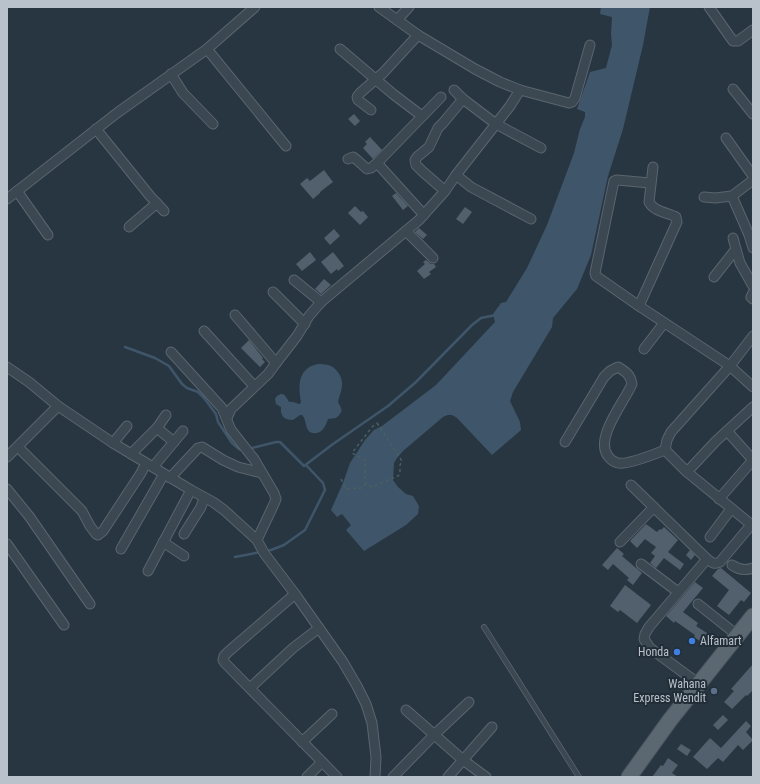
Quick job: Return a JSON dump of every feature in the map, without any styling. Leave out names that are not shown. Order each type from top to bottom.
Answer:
[{"type":"main road","points":[[633,775],[670,720],[753,616]]},
{"type":"street","points":[[7,199],[96,129],[170,74],[207,49],[255,7]]},
{"type":"street","points":[[379,7],[418,35],[500,82],[520,90],[569,103],[575,98],[590,45]]},
{"type":"street","points":[[397,20],[408,7]]},
{"type":"street","points":[[709,7],[733,41],[738,41],[753,30]]},
{"type":"street","points":[[371,110],[358,100],[357,97],[384,73],[418,35]]},
{"type":"street","points":[[207,49],[286,146]]},
{"type":"street","points":[[340,49],[393,94],[422,116]]},
{"type":"street","points":[[170,74],[184,93],[213,124]]},
{"type":"street","points":[[734,88],[753,114]]},
{"type":"street","points":[[454,90],[463,99],[496,124],[541,148]]},
{"type":"street","points":[[227,418],[231,409],[268,374],[297,336],[309,316],[321,302],[424,215],[445,191],[510,106],[520,90]]},
{"type":"street","points":[[348,159],[353,157],[367,169],[371,168],[441,97]]},
{"type":"street","points":[[445,191],[416,165],[415,160],[428,146],[438,128],[463,99]]},
{"type":"street","points":[[96,129],[150,196],[164,211]]},
{"type":"street","points":[[726,138],[753,176]]},
{"type":"street","points":[[377,163],[424,215]]},
{"type":"street","points":[[639,306],[677,222],[676,217],[657,210],[648,202],[653,167]]},
{"type":"street","points":[[456,175],[471,187],[531,219]]},
{"type":"street","points":[[650,183],[618,180],[614,181],[595,274],[599,279],[730,366],[753,387]]},
{"type":"street","points":[[704,197],[715,198],[732,196],[753,180]]},
{"type":"street","points":[[17,191],[48,235]]},
{"type":"street","points":[[732,196],[753,248]]},
{"type":"street","points":[[129,227],[157,203]]},
{"type":"street","points":[[406,231],[433,258]]},
{"type":"street","points":[[733,238],[740,263],[753,286]]},
{"type":"street","points":[[714,278],[736,249]]},
{"type":"street","points":[[294,280],[321,302]]},
{"type":"street","points":[[273,292],[305,324]]},
{"type":"street","points":[[753,294],[751,297],[753,299]]},
{"type":"street","points":[[235,315],[276,364]]},
{"type":"street","points":[[644,349],[664,323]]},
{"type":"street","points":[[204,331],[254,386]]},
{"type":"street","points":[[665,450],[667,440],[671,432],[730,366],[753,336]]},
{"type":"street","points":[[171,352],[222,408],[231,430],[254,459],[274,493],[276,499],[257,540]]},
{"type":"street","points":[[7,367],[29,382],[58,406],[113,443],[224,510],[257,540],[263,551],[343,662],[366,704],[372,723],[376,758],[375,777]]},
{"type":"street","points":[[565,442],[604,377],[610,371],[618,367],[631,377],[632,384],[608,425],[604,447],[606,454],[611,460],[618,463],[628,462],[665,450]]},
{"type":"street","points":[[7,457],[58,406]]},
{"type":"street","points":[[686,472],[753,406]]},
{"type":"street","points":[[131,454],[157,428],[166,415]]},
{"type":"street","points":[[113,443],[127,426]]},
{"type":"street","points":[[157,428],[174,442]]},
{"type":"street","points":[[18,447],[82,511],[93,531],[98,535],[103,531],[141,473],[174,442],[183,431]]},
{"type":"street","points":[[719,500],[752,457],[727,431]]},
{"type":"street","points":[[122,549],[167,476],[198,448],[202,447],[238,467],[262,474]]},
{"type":"street","points":[[631,485],[707,559],[714,564],[720,562],[752,525],[686,472],[665,450]]},
{"type":"street","points":[[7,489],[29,516],[90,604]]},
{"type":"street","points":[[148,571],[191,490]]},
{"type":"street","points":[[184,534],[201,507],[204,498]]},
{"type":"street","points":[[620,542],[654,507]]},
{"type":"street","points":[[710,537],[731,509]]},
{"type":"street","points":[[164,542],[184,556]]},
{"type":"street","points":[[7,544],[64,625]]},
{"type":"street","points":[[699,684],[650,648],[644,639],[649,628],[707,559]]},
{"type":"street","points":[[641,564],[678,592]]},
{"type":"street","points":[[732,565],[743,570],[753,568]]},
{"type":"street","points":[[295,594],[224,656],[223,660],[337,777]]},
{"type":"street","points":[[698,604],[737,635]]},
{"type":"street","points":[[250,688],[293,648],[319,628]]},
{"type":"street","points":[[393,777],[469,702]]},
{"type":"street","points":[[406,710],[463,760],[486,777]]},
{"type":"street","points":[[302,742],[332,714]]},
{"type":"street","points":[[448,777],[492,727]]},
{"type":"street","points":[[307,777],[322,762]]},
{"type":"lane","points":[[484,627],[578,777]]},
{"type":"path","points":[[377,423],[402,460],[400,465],[400,474],[372,487],[366,484],[364,460],[352,453],[372,427],[377,423]]},
{"type":"path","points":[[341,479],[346,489],[361,488],[366,484]]},
{"type":"water","points":[[601,7],[650,7],[643,45],[623,129],[608,176],[591,255],[577,289],[553,318],[552,327],[513,392],[510,401],[520,422],[521,430],[492,455],[457,418],[450,415],[443,417],[403,451],[394,463],[393,480],[406,494],[413,496],[419,506],[418,514],[406,525],[364,551],[346,530],[351,525],[342,514],[337,517],[331,510],[350,463],[365,440],[374,430],[382,426],[436,385],[495,322],[493,314],[501,303],[506,302],[527,268],[547,225],[574,153],[580,129],[585,117],[585,112],[577,109],[590,72],[606,68],[612,45],[612,17],[600,14]]},
{"type":"water","points":[[326,364],[331,366],[340,376],[342,387],[338,402],[342,410],[336,418],[328,419],[321,431],[312,433],[308,431],[302,415],[293,420],[283,417],[281,407],[276,404],[275,399],[277,396],[283,394],[289,402],[300,404],[300,384],[303,373],[311,366]]},
{"type":"building","points":[[354,114],[360,121],[355,126],[348,119]]},
{"type":"building","points":[[370,137],[382,150],[373,159],[363,148],[367,144],[365,142]]},
{"type":"building","points":[[324,170],[333,182],[313,199],[300,184],[307,178],[310,181]]},
{"type":"building","points":[[396,193],[408,206],[403,210],[392,196]]},
{"type":"building","points":[[355,206],[361,212],[363,211],[368,217],[360,225],[348,213]]},
{"type":"building","points":[[465,207],[472,212],[463,224],[456,219]]},
{"type":"building","points":[[419,228],[427,235],[423,239],[415,232]]},
{"type":"building","points":[[334,229],[340,236],[330,245],[324,238]]},
{"type":"building","points":[[310,252],[316,260],[302,271],[296,264]]},
{"type":"building","points":[[333,252],[344,266],[331,274],[321,262]]},
{"type":"building","points":[[426,260],[431,264],[434,264],[436,267],[429,272],[431,274],[424,279],[417,271],[425,264],[423,262]]},
{"type":"building","points":[[324,279],[331,285],[321,294],[315,289]]},
{"type":"building","points":[[249,340],[265,362],[260,367],[241,348]]},
{"type":"building","points":[[646,524],[657,532],[664,527],[678,540],[668,552],[684,564],[680,570],[664,558],[656,568],[650,563],[655,556],[651,553],[656,547],[645,539],[637,548],[630,541]]},
{"type":"building","points":[[617,548],[624,554],[622,556],[642,573],[633,585],[627,580],[629,578],[613,564],[608,570],[602,565]]},
{"type":"building","points":[[690,550],[695,555],[691,560],[686,555]]},
{"type":"building","points":[[721,568],[751,593],[744,602],[741,600],[729,615],[717,606],[729,590],[712,576],[718,569]]},
{"type":"building","points":[[695,582],[703,588],[683,612],[698,623],[696,626],[710,635],[704,644],[694,637],[695,635],[675,621],[674,623],[666,616]]},
{"type":"building","points":[[625,585],[651,605],[637,623],[620,610],[618,612],[610,606]]},
{"type":"building","points":[[753,664],[753,690],[732,709],[724,702],[734,691],[731,689]]},
{"type":"building","points":[[723,715],[728,720],[718,730],[713,725]]},
{"type":"building","points":[[746,721],[751,726],[746,732],[753,740],[743,750],[738,745],[723,762],[718,758],[707,769],[693,757],[710,738],[721,748]]},
{"type":"building","points":[[681,744],[691,750],[687,756],[677,749]]},
{"type":"building","points":[[668,758],[678,765],[672,773],[678,777],[652,777],[661,765],[663,766]]},
{"type":"waterway","points":[[248,449],[280,442],[304,466],[388,406],[416,382],[472,325],[481,318],[496,315]]},
{"type":"waterway","points":[[125,347],[155,358],[169,366],[182,384],[187,388],[198,392],[204,398],[216,414],[218,422],[232,443],[239,449],[243,450]]},
{"type":"waterway","points":[[235,557],[271,550],[284,545],[305,530],[325,490],[323,483],[306,465]]},
{"type":"place","name":"Alfamart","points":[[692,641]]},
{"type":"place","name":"Honda","points":[[677,652]]},
{"type":"place","name":"Wahana Express Wendit","points":[[714,691]]}]
